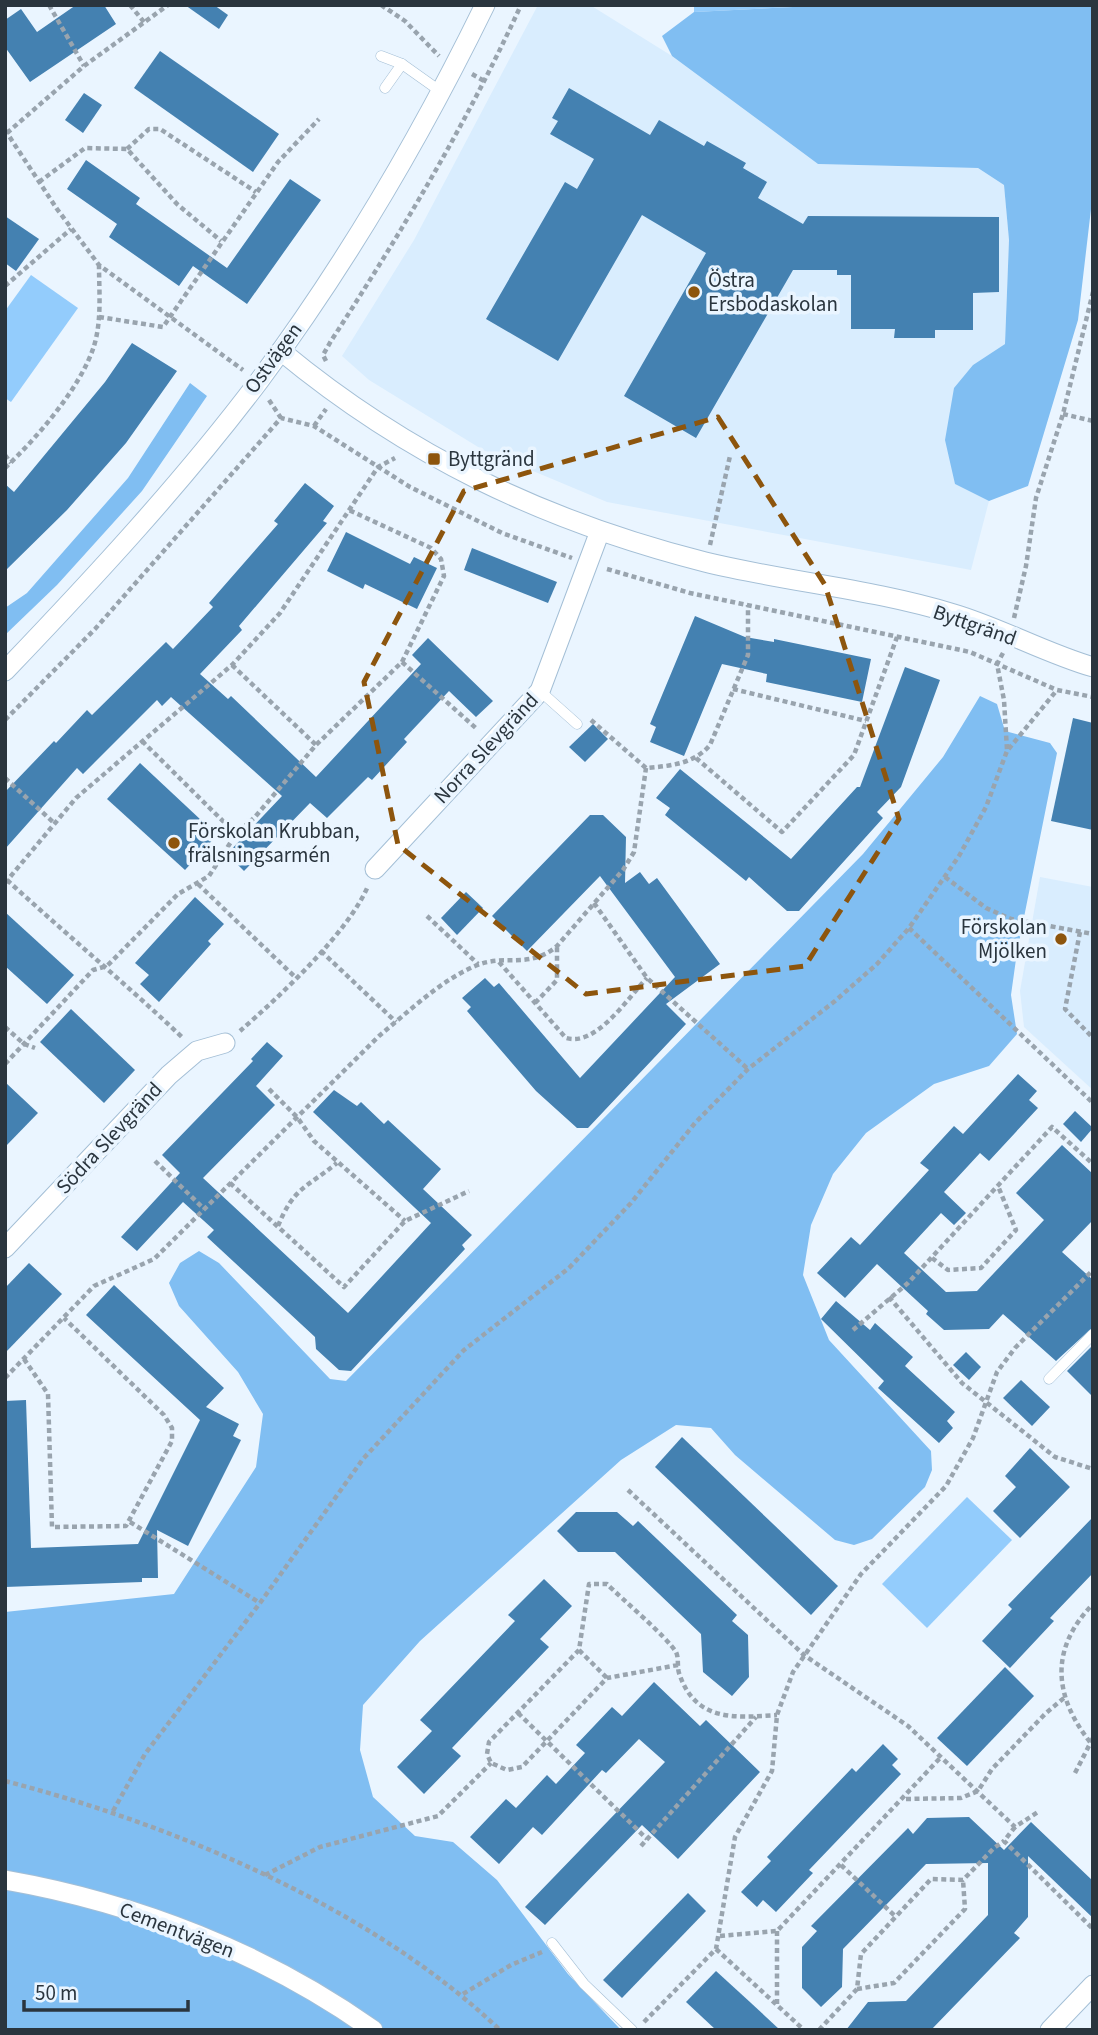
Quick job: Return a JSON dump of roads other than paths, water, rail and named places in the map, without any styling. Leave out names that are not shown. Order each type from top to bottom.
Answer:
[{"type":"street","name":"Ostvägen","points":[[5,671],[125,544],[281,351],[388,186],[485,5]]},
{"type":"street","name":"Byttgränd","points":[[281,351],[335,396],[434,459],[540,509],[600,531],[705,562],[954,614],[1012,630],[1093,667]]},
{"type":"street","name":"Norra Slevgränd","points":[[375,869],[540,691],[568,623],[600,531]]},
{"type":"street","name":"Södra Slevgränd","points":[[5,1248],[152,1092],[197,1051],[225,1043]]},
{"type":"street","name":"Cementvägen","points":[[5,1880],[128,1909],[211,1940],[286,1976],[373,2030]]},
{"type":"street","points":[[1050,2030],[1093,1985]]},
{"type":"lane","points":[[381,56],[402,64],[440,91]]},
{"type":"lane","points":[[385,88],[402,64]]},
{"type":"lane","points":[[540,691],[577,724]]},
{"type":"lane","points":[[1049,1379],[1093,1334]]},
{"type":"lane","points":[[552,1943],[584,1984],[634,2030]]},
{"type":"place","name":"Östra Ersbodaskolan","points":[[694,292]]},
{"type":"place","name":"Byttgränd","points":[[434,459]]},
{"type":"place","name":"Förskolan Krubban, frälsningsarmén","points":[[174,843]]},
{"type":"place","name":"Förskolan Mjölken","points":[[1061,939]]}]
